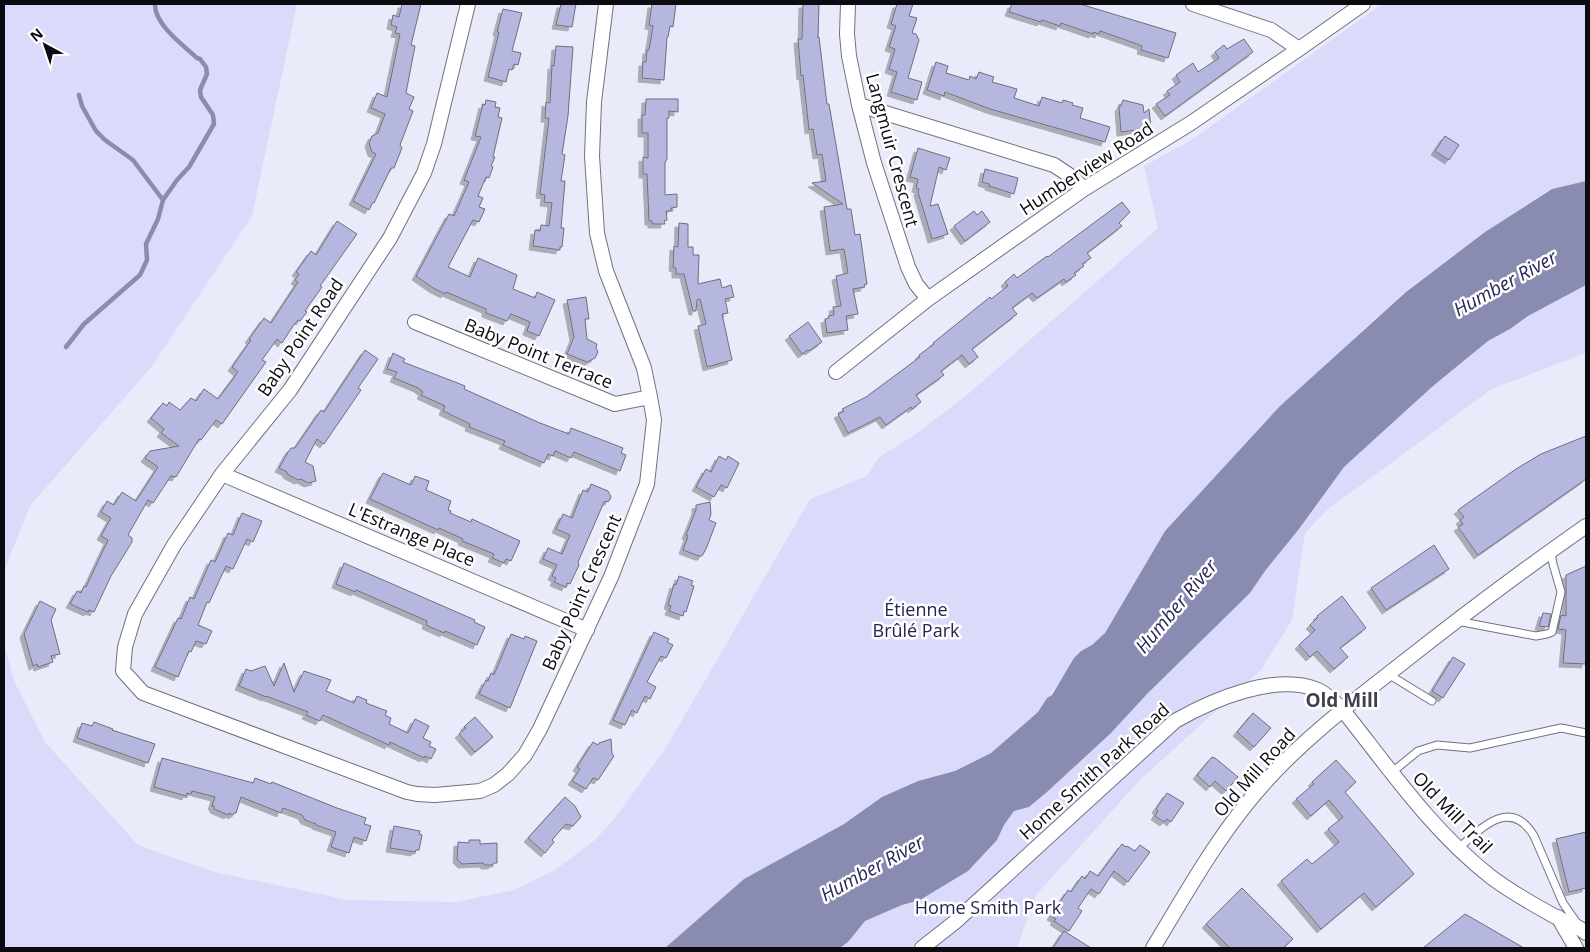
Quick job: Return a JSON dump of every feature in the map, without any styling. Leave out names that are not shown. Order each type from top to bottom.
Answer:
[{"type":"street","name":"Baby Point Road","points":[[123,670],[125,647],[135,614],[174,545],[222,474],[290,390],[390,238],[424,173],[434,144],[468,4]]},
{"type":"street","name":"Baby Point Crescent","points":[[123,670],[143,694],[397,789],[417,794],[460,794],[480,791],[494,785],[508,774],[525,755],[540,729],[611,577],[647,484],[654,420],[644,368],[606,271],[597,233],[592,156],[606,4]]},
{"type":"street","name":"Langmuir Crescent","points":[[848,4],[846,34],[859,105],[884,197],[908,267],[916,284],[928,299]]},
{"type":"street","points":[[1193,4],[1271,30],[1300,49]]},
{"type":"street","name":"Humberview Road","points":[[836,372],[928,299],[1084,189],[1192,123],[1363,4]]},
{"type":"street","points":[[859,105],[1054,165],[1072,177],[1084,189]]},
{"type":"street","name":"Baby Point Terrace","points":[[415,322],[615,404],[650,397]]},
{"type":"street","name":"L'Estrange Place","points":[[222,474],[587,630]]},
{"type":"street","name":"Old Mill Road","points":[[1153,948],[1196,875],[1230,825],[1267,780],[1311,736],[1342,709],[1456,621],[1586,526]]},
{"type":"street","name":"Home Smith Park Road","points":[[922,948],[955,922],[1176,721],[1205,704],[1257,687],[1297,684],[1318,690],[1327,695],[1342,709]]},
{"type":"street","name":"Old Mill Trail","points":[[1342,709],[1420,809],[1458,848],[1493,878],[1523,898],[1583,930]]},
{"type":"street","name":"Old Mill Trail","points":[[1558,918],[1576,948]]},
{"type":"lane","points":[[1456,621],[1536,636],[1552,632],[1561,592],[1552,564],[1551,552]]},
{"type":"lane","points":[[1388,674],[1432,701]]},
{"type":"lane","points":[[1391,773],[1418,751],[1437,745],[1470,748],[1561,728],[1586,733]]},
{"type":"lane","points":[[1458,848],[1488,824],[1498,819],[1507,816],[1523,822],[1534,836],[1563,903],[1583,930]]},
{"type":"green space","points":[[4,4],[297,4],[252,216],[153,365],[30,506],[4,571]]},
{"type":"green space","name":"Étienne Brûlé Park","points":[[1382,4],[1586,4],[1586,181],[1551,189],[1485,232],[1405,292],[1280,406],[1165,531],[1105,633],[1092,645],[1081,651],[1038,712],[991,753],[955,771],[918,781],[882,797],[844,824],[744,879],[665,948],[4,948],[4,644],[15,683],[45,742],[138,845],[214,872],[349,900],[456,902],[514,890],[556,869],[595,840],[615,818],[667,746],[810,499],[867,476],[879,457],[913,436],[968,394],[1158,228],[1144,166],[1190,141]]},
{"type":"green space","name":"Home Smith Park","points":[[1586,285],[1586,353],[1492,389],[1327,510],[1305,533],[1292,620],[1261,670],[1140,780],[1036,895],[1017,948],[840,948],[848,942],[865,921],[902,905],[920,900],[997,840],[1004,825],[1014,811],[1029,807],[1110,734],[1147,694],[1250,593],[1344,467],[1433,386],[1488,341],[1528,316]]},
{"type":"water","name":"Humber River","points":[[1586,181],[1586,285],[1528,316],[1488,341],[1433,386],[1344,467],[1250,593],[1147,694],[1110,734],[1029,807],[1014,811],[1004,825],[997,840],[968,871],[920,900],[902,905],[865,921],[848,942],[840,948],[665,948],[744,879],[844,824],[882,797],[918,781],[955,771],[991,753],[1038,712],[1047,698],[1052,695],[1074,658],[1105,633],[1165,531],[1280,406],[1406,292],[1485,232],[1552,189]]},
{"type":"building","points":[[402,4],[421,4],[411,45],[415,46],[406,93],[414,97],[409,109],[413,111],[400,145],[402,148],[394,168],[391,168],[369,210],[353,201],[376,154],[372,152],[369,143],[372,136],[378,133],[385,114],[371,108],[377,93],[387,97],[400,34],[395,33],[397,27],[391,25],[393,15],[399,17]]},
{"type":"building","points":[[561,4],[576,4],[572,27],[556,25]]},
{"type":"building","points":[[652,4],[676,4],[673,27],[670,26],[667,37],[664,80],[642,78],[643,62],[646,62],[653,26],[649,25]]},
{"type":"building","points":[[803,4],[819,4],[818,38],[827,104],[829,104],[847,209],[851,209],[855,235],[860,234],[867,284],[864,285],[865,287],[853,289],[858,314],[846,316],[848,330],[827,333],[825,319],[829,318],[828,316],[834,315],[833,307],[841,306],[836,276],[848,273],[844,249],[830,251],[824,207],[843,204],[812,183],[826,181],[822,154],[817,155],[813,129],[809,130],[803,75],[801,76],[798,39],[802,39]]},
{"type":"building","points":[[897,4],[913,4],[909,16],[917,18],[912,33],[916,34],[919,40],[908,78],[922,82],[917,100],[891,92],[897,72],[889,69],[895,49],[889,47],[896,26],[891,24]]},
{"type":"building","points":[[1012,4],[1080,4],[1176,33],[1168,58],[1141,50],[1142,46],[1100,31],[1099,34],[1093,32],[1093,34],[1061,23],[1060,26],[1042,20],[1041,22],[1009,12]]},
{"type":"building","points":[[503,9],[522,13],[512,51],[521,53],[518,65],[514,64],[512,70],[509,69],[506,82],[488,77]]},
{"type":"building","points":[[1244,39],[1253,52],[1165,116],[1156,104],[1170,95],[1167,91],[1180,82],[1176,75],[1193,63],[1198,72],[1219,58],[1215,52],[1224,45],[1227,49]]},
{"type":"building","points":[[556,46],[573,47],[568,116],[562,154],[565,155],[561,181],[565,181],[561,228],[564,228],[560,250],[533,246],[535,230],[540,231],[541,225],[549,226],[552,203],[544,202],[545,195],[540,194],[549,118],[545,118],[546,102],[550,103],[552,65],[554,66]]},
{"type":"building","points":[[936,62],[948,66],[946,73],[969,80],[970,76],[976,79],[979,72],[994,77],[992,82],[1017,89],[1014,98],[1039,106],[1042,97],[1062,103],[1063,100],[1073,103],[1072,105],[1083,108],[1080,118],[1110,127],[1105,142],[990,109],[945,92],[944,96],[927,90]]},
{"type":"building","points":[[646,99],[678,99],[678,112],[669,111],[669,118],[667,118],[667,159],[665,163],[665,195],[677,194],[677,207],[671,208],[671,211],[666,211],[667,220],[664,221],[665,224],[652,224],[652,221],[649,221],[647,174],[643,174],[643,157],[648,158],[648,133],[642,133],[642,115],[645,115]]},
{"type":"building","points":[[486,100],[496,102],[495,107],[500,108],[498,117],[502,118],[493,157],[495,157],[491,166],[493,167],[489,178],[486,177],[478,196],[483,198],[479,207],[485,209],[479,222],[473,220],[448,267],[470,277],[478,258],[517,275],[513,289],[535,298],[537,292],[555,300],[539,336],[527,331],[530,322],[511,314],[507,321],[486,313],[486,309],[446,292],[445,294],[416,276],[449,214],[454,216],[469,182],[464,180],[481,137],[475,136],[483,104],[485,105]]},
{"type":"building","points":[[1123,100],[1143,105],[1144,113],[1149,109],[1151,128],[1121,132],[1119,107]]},
{"type":"building","points":[[1445,136],[1459,145],[1449,160],[1435,151]]},
{"type":"building","points":[[918,148],[950,158],[946,170],[939,167],[930,206],[938,204],[948,234],[932,239],[918,192],[919,189],[916,188],[918,179],[910,177]]},
{"type":"building","points":[[985,169],[1018,178],[1014,194],[982,182]]},
{"type":"building","points":[[1122,202],[1130,212],[1119,223],[1122,226],[1087,253],[1091,258],[1074,273],[1076,275],[1066,282],[1064,279],[1037,298],[1032,293],[1012,308],[1017,314],[972,349],[978,357],[969,364],[962,355],[941,371],[944,375],[916,395],[921,402],[912,409],[911,407],[886,425],[880,417],[848,433],[838,414],[844,411],[842,409],[866,397],[920,357],[919,355],[933,343],[990,297],[991,299],[1008,286],[1005,282],[1014,274],[1017,278]]},
{"type":"building","points":[[974,211],[977,215],[982,211],[990,222],[965,241],[954,226]]},
{"type":"building","points":[[337,221],[357,234],[320,286],[322,287],[305,311],[307,312],[293,326],[282,343],[277,339],[262,360],[266,362],[222,424],[216,420],[201,440],[199,439],[176,477],[171,476],[153,503],[148,500],[128,535],[132,538],[132,542],[111,576],[94,612],[89,610],[88,612],[70,604],[77,591],[81,593],[84,586],[86,587],[108,540],[101,536],[111,518],[101,512],[107,501],[114,505],[122,492],[136,501],[158,467],[145,458],[150,451],[179,446],[161,433],[164,429],[151,418],[163,403],[167,406],[169,402],[180,410],[191,398],[196,401],[204,389],[218,399],[238,372],[232,367],[251,340],[249,339],[264,318],[271,323],[298,282],[295,280],[299,274],[296,272],[311,251],[316,255]]},
{"type":"building","points":[[679,223],[688,224],[688,247],[693,247],[693,255],[699,255],[698,284],[720,279],[722,288],[731,285],[734,297],[725,299],[728,313],[722,314],[732,360],[707,367],[698,326],[706,324],[700,299],[697,300],[696,311],[693,311],[684,274],[676,274],[676,268],[673,267],[674,246],[678,247]]},
{"type":"building","points":[[586,297],[589,319],[585,319],[587,339],[597,344],[598,352],[595,358],[587,362],[567,354],[574,337],[567,300]]},
{"type":"building","points":[[808,322],[822,342],[802,354],[789,336]]},
{"type":"building","points":[[365,350],[378,359],[358,388],[361,390],[324,444],[317,439],[305,462],[313,466],[316,481],[308,483],[287,474],[287,472],[279,468],[288,452],[291,448],[295,448],[321,410],[324,412]]},
{"type":"building","points":[[393,353],[405,359],[403,362],[465,386],[464,389],[540,423],[569,434],[571,428],[623,448],[621,453],[626,455],[620,471],[574,452],[571,458],[555,451],[553,456],[548,454],[544,463],[503,445],[505,441],[469,427],[470,424],[443,411],[445,406],[421,395],[423,392],[418,388],[394,378],[397,372],[387,369]]},
{"type":"building","points":[[1586,436],[1586,479],[1478,555],[1458,527],[1463,524],[1460,520],[1464,517],[1458,510],[1516,469],[1541,454]]},
{"type":"building","points":[[719,456],[726,460],[728,456],[739,463],[727,488],[721,485],[714,497],[696,487],[706,469],[711,472]]},
{"type":"building","points":[[383,473],[411,485],[415,476],[429,481],[426,490],[451,501],[448,510],[451,511],[450,513],[471,522],[472,519],[520,541],[511,561],[506,559],[504,563],[492,558],[494,554],[462,541],[463,539],[439,528],[438,530],[370,499]]},
{"type":"building","points":[[591,484],[608,491],[611,497],[609,501],[604,502],[578,562],[579,565],[570,584],[567,583],[566,587],[554,582],[556,578],[552,576],[557,565],[543,559],[548,548],[562,554],[570,535],[556,529],[563,514],[572,518],[583,490],[588,492]]},
{"type":"building","points":[[710,502],[711,514],[709,520],[716,523],[706,549],[702,556],[699,556],[683,550],[688,536],[686,535],[696,510],[696,505]]},
{"type":"building","points":[[242,513],[262,521],[253,542],[247,539],[233,569],[226,566],[209,603],[207,602],[198,625],[212,631],[206,644],[196,641],[191,652],[189,651],[178,677],[155,667],[178,618],[181,619],[190,597],[194,599],[211,560],[215,562],[228,533],[233,535]]},
{"type":"building","points":[[1434,545],[1449,569],[1386,610],[1371,588]]},
{"type":"building","points":[[344,563],[475,620],[474,622],[485,627],[477,645],[426,625],[427,621],[356,590],[355,592],[336,584]]},
{"type":"building","points":[[1586,566],[1586,664],[1563,663],[1566,630],[1558,629],[1561,615],[1566,616],[1566,575]]},
{"type":"building","points":[[679,576],[693,581],[691,585],[694,586],[683,616],[669,611],[671,606],[668,605],[674,584],[676,585]]},
{"type":"building","points":[[1342,596],[1366,628],[1340,648],[1348,657],[1334,669],[1317,651],[1310,657],[1299,645],[1315,630],[1310,625],[1317,616]]},
{"type":"building","points":[[40,601],[56,609],[51,620],[60,654],[51,656],[53,662],[38,667],[37,664],[33,666],[24,634]]},
{"type":"building","points":[[1543,613],[1551,614],[1548,627],[1539,626]]},
{"type":"building","points":[[654,632],[669,639],[667,642],[673,645],[666,658],[661,656],[647,682],[656,687],[650,699],[645,696],[637,713],[632,710],[625,725],[613,720]]},
{"type":"building","points":[[511,634],[524,639],[525,636],[537,641],[510,708],[479,694],[491,673],[494,675]]},
{"type":"building","points":[[1453,657],[1465,664],[1443,698],[1432,691]]},
{"type":"building","points":[[284,663],[294,692],[304,671],[331,680],[326,691],[354,703],[357,696],[367,700],[366,703],[387,711],[385,715],[391,718],[389,724],[408,733],[415,719],[429,726],[423,738],[431,742],[429,746],[436,749],[431,759],[425,756],[424,758],[390,742],[389,745],[323,715],[320,721],[306,715],[308,712],[239,686],[246,669],[251,671],[265,666],[274,686]]},
{"type":"building","points":[[1253,713],[1271,728],[1254,747],[1237,732]]},
{"type":"building","points":[[475,717],[493,737],[475,752],[459,734]]},
{"type":"building","points":[[94,722],[155,744],[148,763],[77,738],[82,723],[92,726]]},
{"type":"building","points":[[611,739],[612,754],[614,756],[598,780],[593,778],[586,789],[572,781],[580,769],[577,767],[593,742],[598,745]]},
{"type":"building","points":[[1212,757],[1238,777],[1226,791],[1215,781],[1210,787],[1197,775]]},
{"type":"building","points":[[162,758],[253,783],[255,778],[271,784],[272,782],[366,818],[364,824],[371,826],[366,841],[354,837],[349,853],[331,847],[336,832],[316,825],[305,820],[302,815],[283,808],[281,813],[241,797],[236,813],[233,815],[229,813],[228,815],[214,809],[214,806],[212,806],[215,797],[192,791],[191,794],[187,793],[186,796],[154,787]]},
{"type":"building","points":[[1336,760],[1356,782],[1345,792],[1414,874],[1376,907],[1364,893],[1321,929],[1281,881],[1307,859],[1312,864],[1339,842],[1328,829],[1343,817],[1329,800],[1311,816],[1296,799],[1314,784],[1312,782]]},
{"type":"building","points":[[1167,793],[1184,803],[1171,822],[1167,819],[1164,822],[1155,816],[1158,811],[1156,809]]},
{"type":"building","points":[[565,797],[575,806],[581,817],[573,826],[566,824],[552,840],[554,842],[545,853],[528,838]]},
{"type":"building","points":[[394,826],[420,831],[419,834],[422,835],[419,850],[415,852],[390,848]]},
{"type":"building","points":[[1586,832],[1586,888],[1569,892],[1556,839]]},
{"type":"building","points":[[469,840],[480,840],[480,844],[497,843],[497,863],[492,865],[485,865],[483,863],[462,864],[457,859],[458,842],[469,843]]},
{"type":"building","points":[[1122,844],[1135,851],[1140,845],[1150,852],[1128,882],[1114,871],[1099,894],[1091,889],[1078,908],[1082,911],[1069,931],[1054,921],[1056,919],[1051,916],[1068,890],[1071,892],[1082,876],[1085,879],[1090,871],[1098,876]]},
{"type":"building","points":[[1242,888],[1293,939],[1283,948],[1230,948],[1206,924]]},
{"type":"building","points":[[1465,914],[1524,948],[1423,948]]},
{"type":"building","points":[[1064,931],[1091,948],[1053,948]]},
{"type":"waterway","points":[[66,347],[84,324],[140,275],[147,260],[146,244],[158,219],[163,200],[189,167],[214,124],[213,115],[201,97],[200,90],[207,74],[206,67],[200,59],[177,40],[164,26],[156,12],[155,4]]},
{"type":"waterway","points":[[79,95],[82,106],[96,131],[105,140],[133,160],[163,200]]},
{"type":"district","name":"Old Mill","points":[[1342,700]]}]
